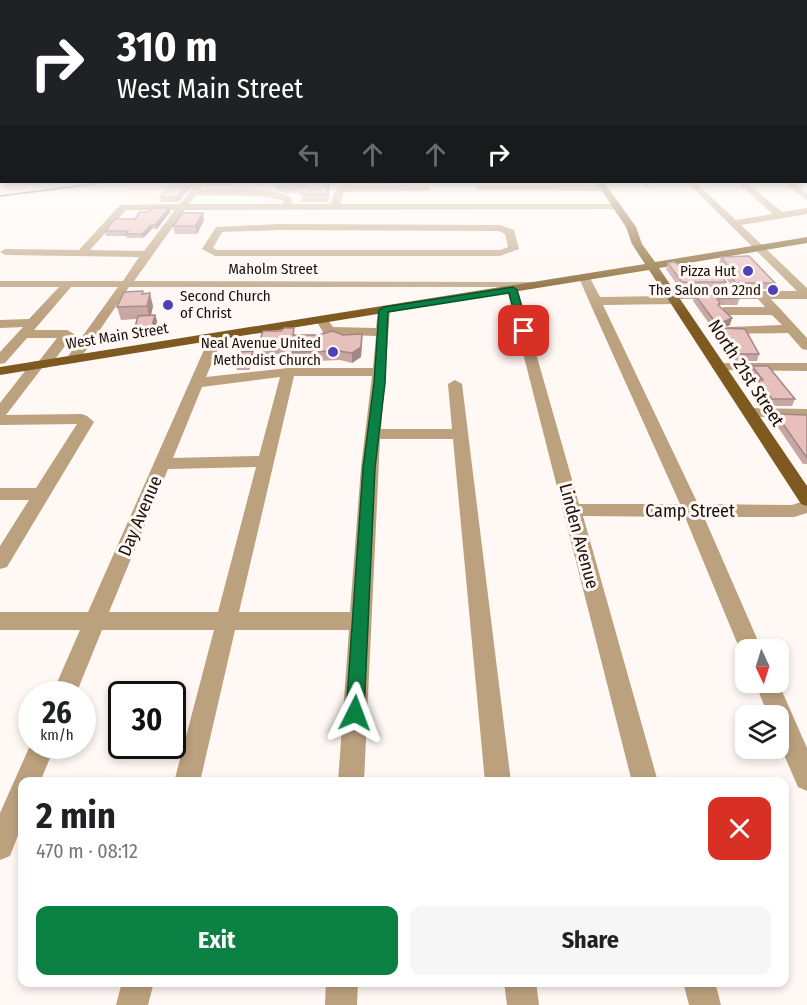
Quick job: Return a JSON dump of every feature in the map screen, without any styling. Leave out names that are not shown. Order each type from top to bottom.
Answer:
[{"type":"main road","name":"North 21st Street","points":[[627,221],[637,244],[807,500]]},
{"type":"main road","name":"West Main Street","points":[[0,371],[653,266],[696,262],[807,240]]},
{"type":"street","points":[[82,253],[111,221]]},
{"type":"street","points":[[73,359],[171,221]]},
{"type":"street","points":[[268,254],[282,221]]},
{"type":"street","points":[[428,221],[429,255]]},
{"type":"street","points":[[733,221],[789,281],[807,295]]},
{"type":"street","points":[[735,223],[747,221]]},
{"type":"street","points":[[368,240],[268,254],[215,253],[207,249],[219,229],[268,254],[368,240],[429,255],[506,230],[510,232],[514,249],[500,253],[429,255],[368,240]]},
{"type":"street","points":[[5,252],[147,254]]},
{"type":"street","name":"Maholm Street","points":[[0,284],[126,284],[268,254],[429,255],[547,284]]},
{"type":"street","points":[[585,278],[747,639]]},
{"type":"street","points":[[0,360],[68,284]]},
{"type":"street","name":"Linden Avenue","points":[[513,290],[644,777]]},
{"type":"street","points":[[595,301],[743,293],[807,295]]},
{"type":"street","points":[[761,295],[807,346]]},
{"type":"street","points":[[351,777],[369,468],[380,377],[384,310]]},
{"type":"street","points":[[724,311],[775,311]]},
{"type":"street","points":[[322,320],[328,331],[382,332]]},
{"type":"street","points":[[0,324],[66,334],[91,334]]},
{"type":"street","points":[[728,331],[791,329]]},
{"type":"street","points":[[0,413],[66,334]]},
{"type":"street","name":"Day Avenue","points":[[70,681],[216,337]]},
{"type":"street","points":[[719,367],[807,367]]},
{"type":"street","points":[[196,383],[286,377],[380,377]]},
{"type":"street","points":[[188,777],[286,377]]},
{"type":"street","points":[[455,384],[497,777]]},
{"type":"street","points":[[750,414],[807,414]]},
{"type":"street","points":[[0,420],[82,419],[86,422],[0,562]]},
{"type":"street","points":[[374,434],[460,434]]},
{"type":"street","points":[[162,464],[266,461]]},
{"type":"street","points":[[0,494],[41,494]]},
{"type":"street","name":"Camp Street","points":[[572,510],[794,512],[807,506]]},
{"type":"street","points":[[0,621],[359,621]]},
{"type":"street","points":[[771,693],[807,778]]},
{"type":"street","points":[[29,777],[37,759]]},
{"type":"street","points":[[0,846],[18,803]]},
{"type":"street","points":[[132,1005],[137,987]]},
{"type":"street","points":[[341,1005],[342,987]]},
{"type":"street","points":[[521,987],[523,1005]]},
{"type":"street","points":[[700,987],[705,1005]]},
{"type":"building","points":[[113,221],[158,221],[142,234],[126,234],[128,231],[105,231]]},
{"type":"building","points":[[177,221],[198,221],[195,226],[173,226]]},
{"type":"building","points":[[749,256],[775,283],[736,283],[723,267],[729,267],[721,257]]},
{"type":"building","points":[[674,262],[693,274],[720,274],[726,282],[682,282],[668,263]]},
{"type":"building","points":[[143,291],[142,294],[150,293],[147,306],[117,307],[124,292]]},
{"type":"building","points":[[695,295],[737,295],[740,298],[717,299],[720,302],[718,305],[732,318],[723,322],[723,328],[745,329],[759,354],[739,354]]},
{"type":"building","points":[[155,315],[152,326],[135,327],[138,316]]},
{"type":"building","points":[[284,328],[294,328],[293,335],[318,335],[333,331],[343,335],[362,334],[361,347],[352,353],[293,352],[294,348],[285,348],[286,345],[258,346],[263,331],[281,331]]},
{"type":"building","points":[[253,351],[248,366],[236,366],[241,352]]},
{"type":"building","points":[[752,366],[768,366],[795,399],[772,399],[758,380],[763,380]]},
{"type":"building","points":[[776,414],[807,415],[807,458]]},
{"type":"place","name":"Pizza Hut","points":[[748,271]]},
{"type":"place","name":"The Salon on 22nd","points":[[773,290]]},
{"type":"place","name":"Second Church of Christ","points":[[168,305]]},
{"type":"place","name":"Neal Avenue United Methodist Church","points":[[333,352]]},
{"type":"route","points":[[355,713],[362,577],[369,502],[369,468],[379,383],[384,310],[513,290],[524,331]]}]
